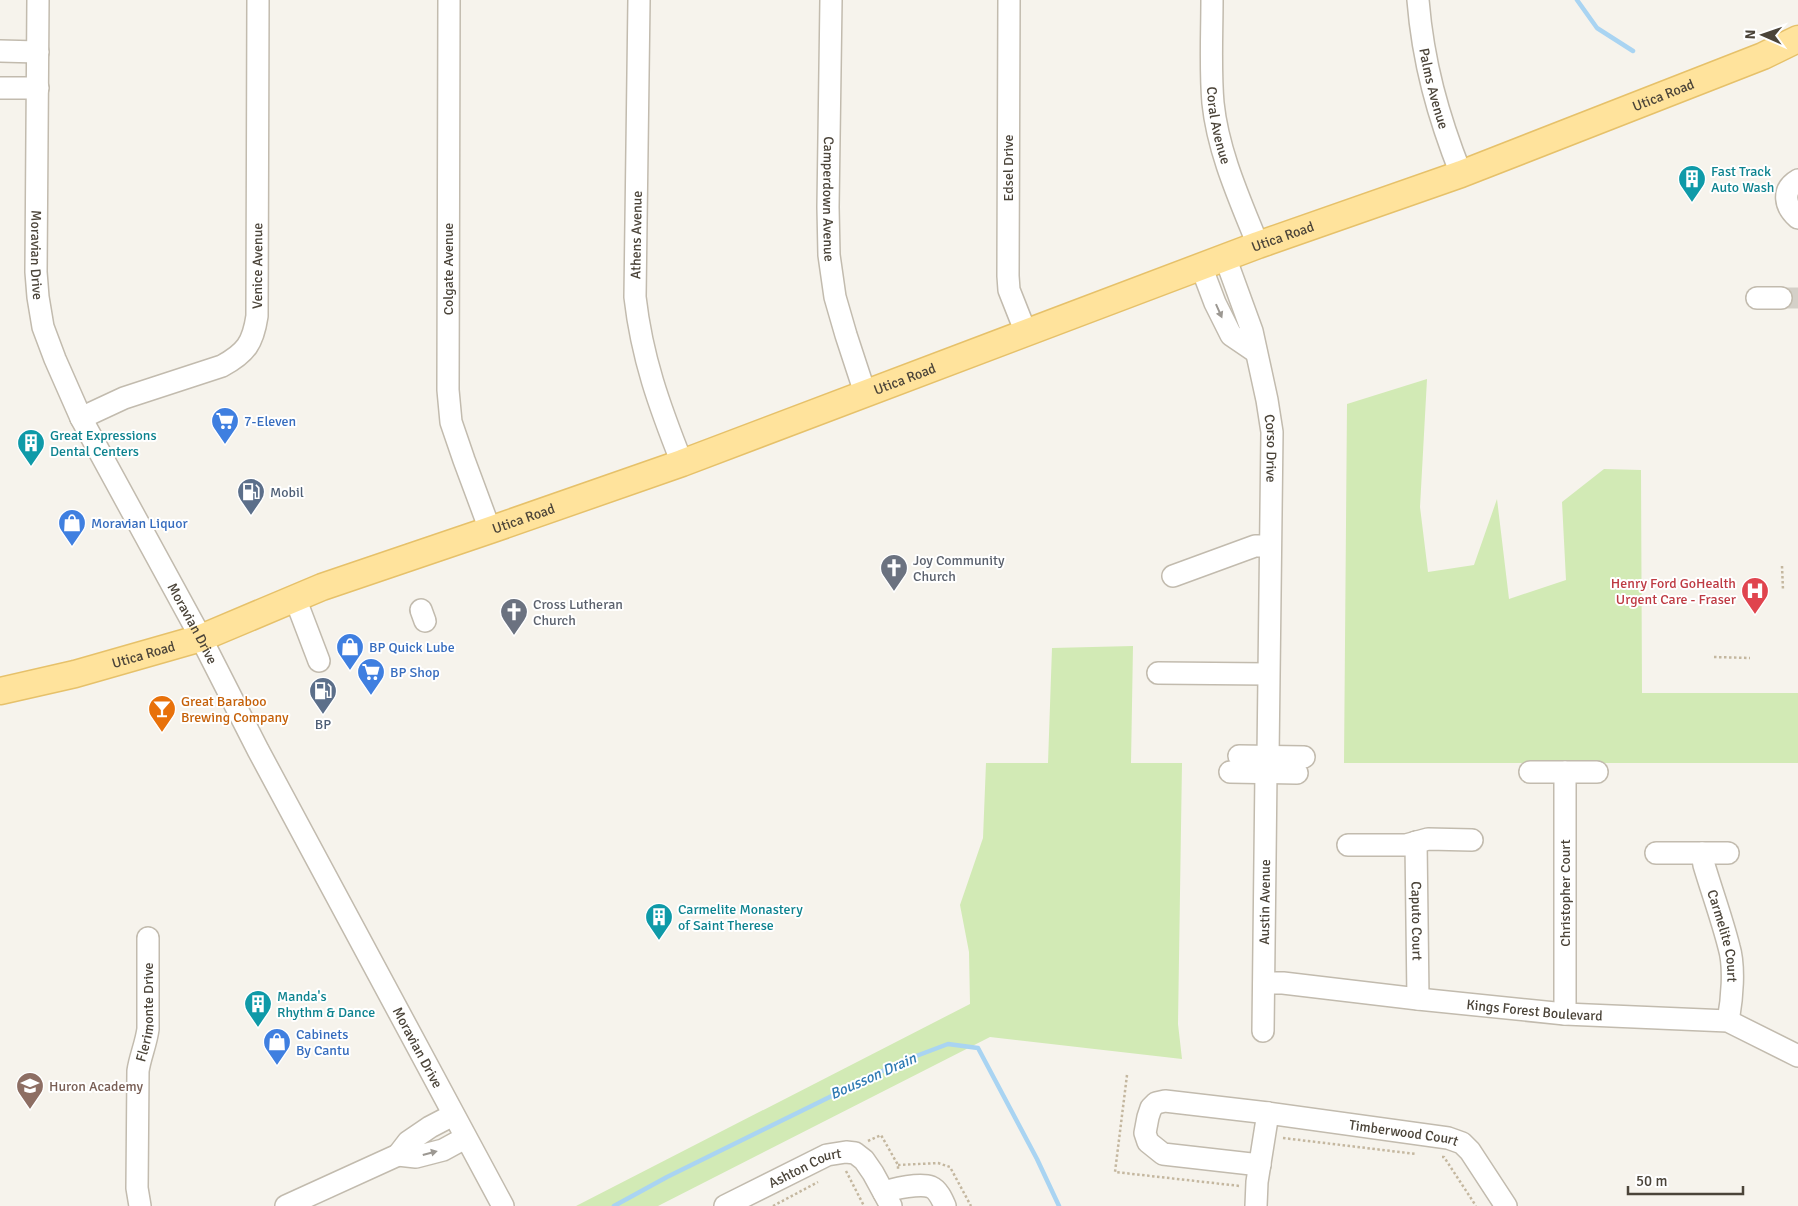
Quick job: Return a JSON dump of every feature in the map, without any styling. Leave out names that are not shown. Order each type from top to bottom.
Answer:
[{"type":"main road","name":"Utica Road","points":[[0,691],[75,674],[201,638],[322,587],[682,463],[1225,257],[1461,174],[1763,56],[1798,39]]},
{"type":"street","name":"Moravian Drive","points":[[38,0],[36,236],[38,297],[44,327],[52,351],[81,418],[201,638],[258,750],[503,1206]]},
{"type":"street","name":"Venice Avenue","points":[[81,418],[124,398],[222,366],[236,358],[248,347],[255,331],[257,316],[258,0]]},
{"type":"street","name":"Colgate Avenue","points":[[449,0],[448,390],[451,422],[490,530]]},
{"type":"street","name":"Athens Avenue","points":[[639,0],[635,296],[639,331],[645,358],[658,404],[682,463]]},
{"type":"street","name":"Camperdown Avenue","points":[[831,0],[829,255],[835,297],[865,393]]},
{"type":"street","name":"Edsel Drive","points":[[1009,0],[1008,276],[1009,290],[1026,333]]},
{"type":"street","name":"Coral Avenue","points":[[1212,0],[1214,104],[1220,138],[1234,185],[1258,245]]},
{"type":"street","name":"Palms Avenue","points":[[1418,0],[1425,57],[1436,105],[1461,174]]},
{"type":"street","points":[[0,52],[38,52]]},
{"type":"street","points":[[0,88],[38,88]]},
{"type":"street","points":[[1796,211],[1788,207],[1786,194],[1788,189],[1798,180]]},
{"type":"street","name":"Corso Drive","points":[[1225,257],[1252,331],[1272,432],[1267,764]]},
{"type":"street","points":[[1201,266],[1215,303],[1231,334],[1256,352]]},
{"type":"street","points":[[1757,298],[1781,298]]},
{"type":"street","points":[[1172,576],[1255,546],[1270,546]]},
{"type":"street","points":[[296,598],[319,661]]},
{"type":"street","points":[[1158,673],[1268,674]]},
{"type":"street","points":[[1234,764],[1300,765]]},
{"type":"street","name":"Austin Avenue","points":[[1263,1032],[1267,764]]},
{"type":"street","points":[[1530,772],[1597,772]]},
{"type":"street","name":"Christopher Court","points":[[1565,772],[1565,1014]]},
{"type":"street","points":[[1348,845],[1406,845],[1428,839],[1472,840]]},
{"type":"street","name":"Caputo Court","points":[[1416,842],[1418,999]]},
{"type":"street","points":[[1656,853],[1728,853]]},
{"type":"street","name":"Carmelite Court","points":[[1702,853],[1704,865],[1730,947],[1731,1007],[1728,1021]]},
{"type":"street","name":"Flerimonte Drive","points":[[140,1206],[137,1188],[138,1071],[148,1029],[148,938]]},
{"type":"street","name":"Kings Forest Boulevard","points":[[1264,982],[1565,1014],[1728,1021],[1798,1056]]},
{"type":"street","name":"Timberwood Court","points":[[1260,1164],[1163,1154],[1148,1142],[1146,1133],[1151,1108],[1165,1101],[1448,1138],[1470,1150],[1506,1206]]},
{"type":"street","points":[[1256,1206],[1268,1113]]},
{"type":"street","points":[[286,1206],[398,1155],[408,1142],[430,1126],[453,1115]]},
{"type":"street","points":[[398,1155],[416,1157],[443,1150],[466,1138]]},
{"type":"street","name":"Ashton Court","points":[[725,1206],[826,1154],[836,1152],[855,1153],[861,1158],[873,1173],[888,1199]]},
{"type":"street","points":[[888,1199],[898,1188],[930,1187],[936,1191],[945,1206]]},
{"type":"path","points":[[1782,566],[1783,590]]},
{"type":"path","points":[[1714,657],[1750,658]]},
{"type":"path","points":[[1276,1137],[1424,1154]]},
{"type":"path","points":[[1434,1156],[1444,1157],[1476,1206]]},
{"type":"path","points":[[844,1168],[864,1206]]},
{"type":"green space","points":[[1427,379],[1420,507],[1428,572],[1474,565],[1497,499],[1509,599],[1566,580],[1562,502],[1604,469],[1641,470],[1642,693],[1798,693],[1798,763],[1344,763],[1347,404]]},
{"type":"green space","points":[[1133,646],[1131,763],[1182,763],[1178,1024],[1182,1059],[990,1037],[658,1206],[576,1206],[970,1004],[969,952],[960,905],[983,838],[986,763],[1048,763],[1052,648]]},
{"type":"waterway","points":[[1577,0],[1597,28],[1633,51]]},
{"type":"waterway","name":"Bousson Drain","points":[[614,1206],[667,1177],[903,1061],[948,1044],[978,1048],[1037,1159],[1059,1206]]},
{"type":"tunnel","points":[[1781,298],[1798,298]]},
{"type":"place","name":"Fast Track Auto Wash","points":[[1692,203]]},
{"type":"place","name":"7-Eleven","points":[[225,445]]},
{"type":"place","name":"Great Expressions Dental Centers","points":[[31,467]]},
{"type":"place","name":"Mobil","points":[[251,516]]},
{"type":"place","name":"Moravian Liquor","points":[[72,547]]},
{"type":"place","name":"Joy Community Church","points":[[894,592]]},
{"type":"place","name":"Henry Ford GoHealth Urgent Care - Fraser","points":[[1755,615]]},
{"type":"place","name":"Cross Lutheran Church","points":[[514,636]]},
{"type":"place","name":"BP Quick Lube","points":[[350,671]]},
{"type":"place","name":"BP Shop","points":[[371,696]]},
{"type":"place","name":"BP","points":[[323,715]]},
{"type":"place","name":"Great Baraboo Brewing Company","points":[[162,733]]},
{"type":"place","name":"Carmelite Monastery of Saint Therese","points":[[659,941]]},
{"type":"place","name":"Manda's Rhythm & Dance","points":[[258,1028]]},
{"type":"place","name":"Cabinets By Cantu","points":[[277,1066]]},
{"type":"place","name":"Huron Academy","points":[[30,1110]]}]
